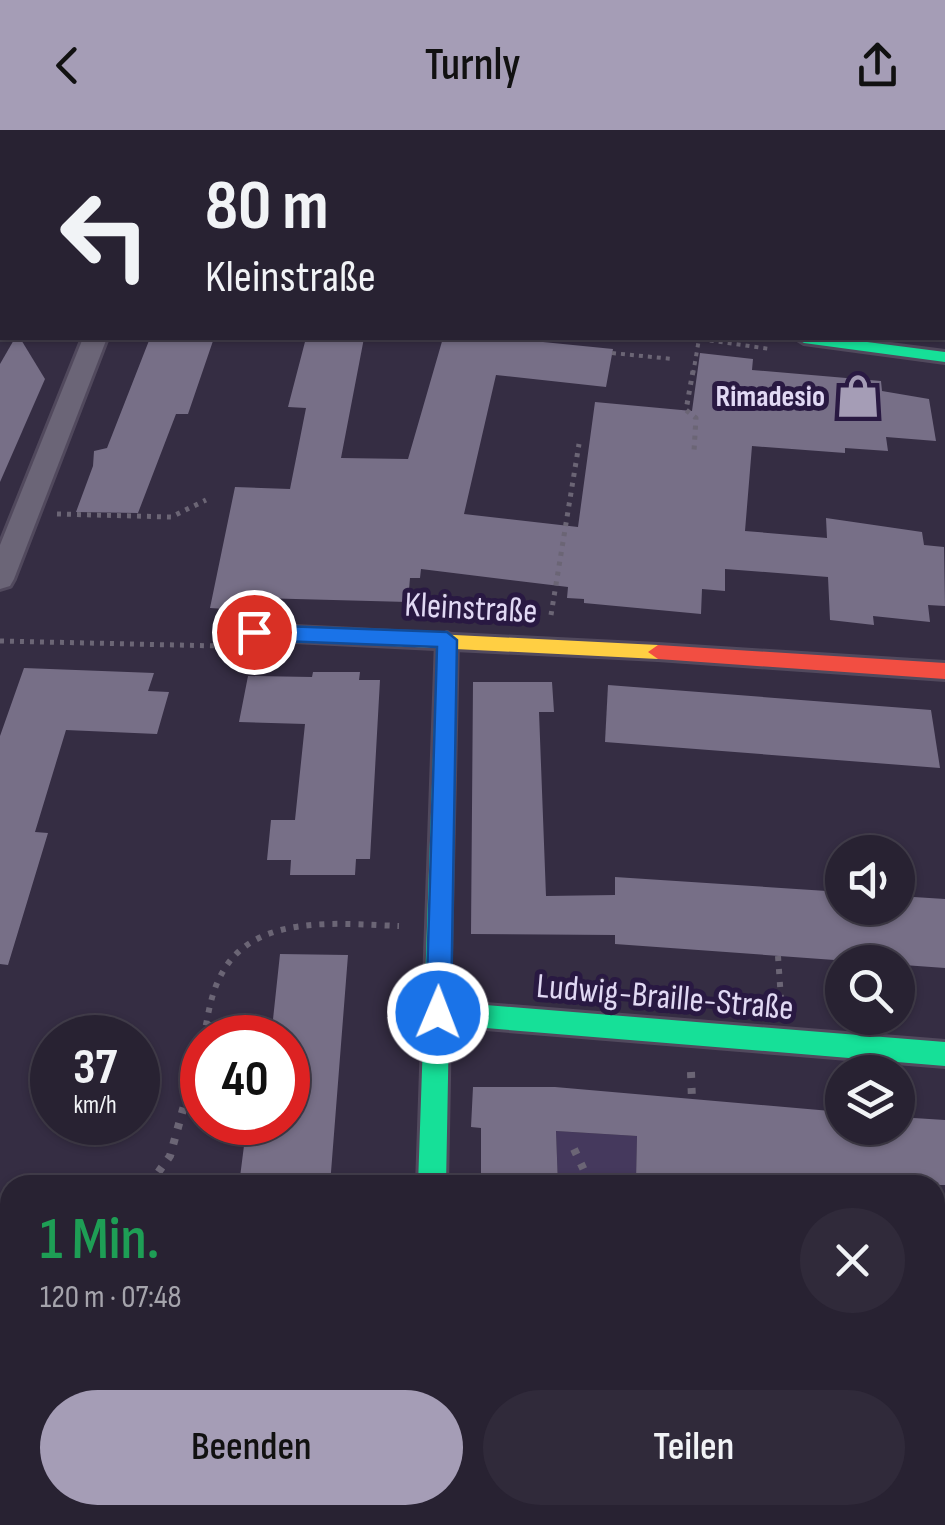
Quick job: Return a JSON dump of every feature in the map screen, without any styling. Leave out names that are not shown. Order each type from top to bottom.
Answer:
[{"type":"street","points":[[0,580],[94,340]]},
{"type":"street","points":[[819,340],[945,357]]},
{"type":"street","name":"Kleinstraße","points":[[254,632],[546,645],[945,671]]},
{"type":"street","points":[[432,1175],[447,640]]},
{"type":"street","name":"Ludwig-Braille-Straße","points":[[438,1013],[945,1054]]},
{"type":"path","points":[[694,451],[696,418],[686,410],[699,340]]},
{"type":"path","points":[[612,353],[673,359]]},
{"type":"path","points":[[546,645],[579,444]]},
{"type":"path","points":[[26,513],[171,517],[206,500]]},
{"type":"path","points":[[0,641],[244,646],[254,632]]},
{"type":"path","points":[[210,1015],[222,972],[260,934],[306,924],[440,927]]},
{"type":"path","points":[[158,1175],[170,1156],[180,1121]]},
{"type":"path","points":[[574,1150],[586,1175]]},
{"type":"shaded area","points":[[556,1131],[637,1136],[636,1175],[558,1175]]},
{"type":"building","points":[[14,340],[21,340],[45,379],[0,482],[0,364]]},
{"type":"building","points":[[149,340],[213,340],[188,414],[176,414],[138,513],[76,512],[93,466],[94,451],[107,448]]},
{"type":"building","points":[[305,340],[364,340],[341,458],[408,459],[442,340],[523,340],[613,349],[606,387],[496,375],[464,514],[578,527],[595,402],[692,411],[700,353],[753,359],[752,370],[881,381],[882,391],[929,399],[936,441],[886,437],[888,451],[845,448],[845,453],[752,446],[745,531],[827,538],[826,518],[922,532],[924,545],[944,547],[945,606],[928,605],[930,622],[873,616],[874,625],[830,620],[828,577],[725,569],[725,591],[702,589],[701,614],[584,603],[584,599],[567,598],[568,587],[421,569],[420,578],[410,578],[408,602],[258,598],[256,611],[210,608],[235,487],[290,489],[306,408],[288,407]]},
{"type":"building","points":[[24,668],[154,673],[148,691],[169,692],[157,734],[66,730],[35,832],[48,833],[8,965],[0,964],[0,736]]},
{"type":"building","points":[[313,672],[360,672],[359,680],[380,680],[370,859],[356,859],[355,875],[290,875],[291,860],[267,860],[271,820],[295,820],[305,724],[239,722],[248,676],[312,677]]},
{"type":"building","points":[[473,682],[552,682],[554,712],[539,712],[546,896],[615,895],[615,877],[825,891],[825,925],[915,925],[915,897],[945,899],[945,968],[915,966],[915,945],[825,945],[825,959],[615,944],[615,935],[471,934]]},
{"type":"building","points":[[608,685],[931,710],[940,768],[605,742]]},
{"type":"building","points":[[280,954],[348,955],[331,1175],[240,1175],[244,1145],[310,1145],[310,1015],[273,1015]]},
{"type":"building","points":[[473,1087],[555,1087],[825,1111],[825,1145],[915,1145],[915,1118],[945,1120],[945,1175],[636,1175],[637,1136],[556,1131],[558,1175],[481,1175],[481,1128],[471,1127]]},
{"type":"traffic: fast","points":[[819,340],[945,357]]},
{"type":"traffic: fast","points":[[432,1175],[447,640]]},
{"type":"traffic: fast","points":[[438,1013],[945,1054]]},
{"type":"traffic: slow","points":[[254,632],[658,652]]},
{"type":"traffic: jam","points":[[658,652],[945,671]]},
{"type":"place","name":"Rimadesio","points":[[858,396]]},
{"type":"route","points":[[254,632],[447,640],[438,1013]]}]
